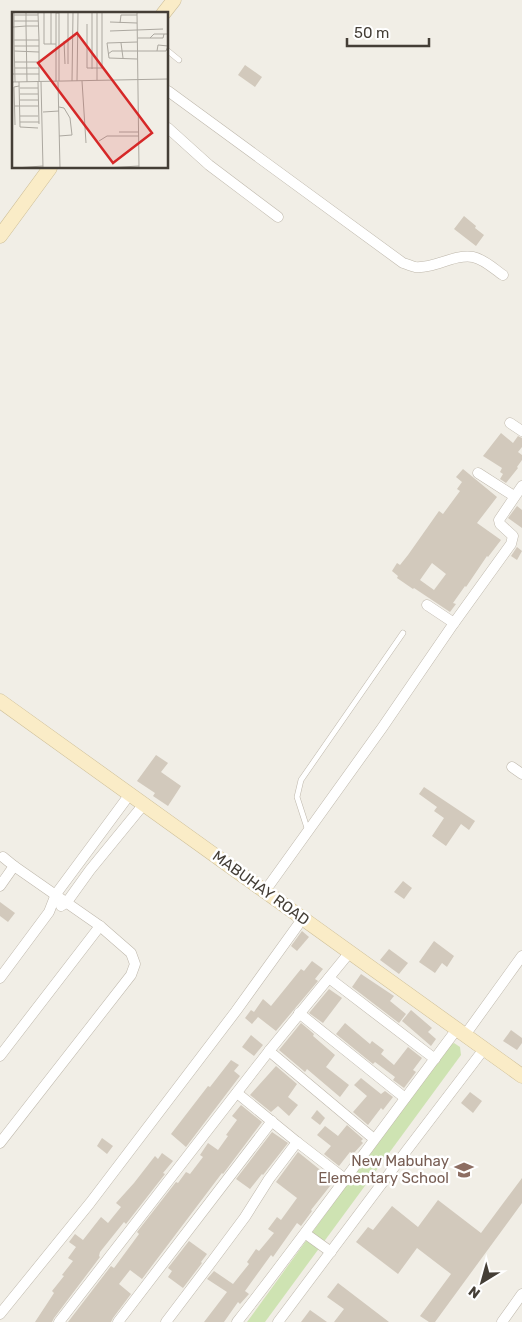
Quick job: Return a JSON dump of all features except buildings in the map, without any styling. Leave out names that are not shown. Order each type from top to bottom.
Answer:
[{"type":"street","points":[[165,12],[174,0]]},
{"type":"street","points":[[169,92],[403,263],[415,267],[429,266],[447,260],[473,257],[486,263],[502,275]]},
{"type":"street","points":[[169,129],[209,165],[278,217]]},
{"type":"street","points":[[0,236],[49,169]]},
{"type":"street","points":[[510,423],[522,431]]},
{"type":"street","points":[[478,473],[514,496]]},
{"type":"street","points":[[265,891],[511,544],[513,536],[500,524],[499,520],[522,486]]},
{"type":"street","points":[[427,605],[454,623]]},
{"type":"street","name":"MABUHAY ROAD","points":[[0,701],[522,1076]]},
{"type":"street","points":[[512,767],[522,774]]},
{"type":"street","points":[[0,978],[50,912],[56,894],[130,794]]},
{"type":"street","points":[[50,912],[67,902],[90,870],[144,804]]},
{"type":"street","points":[[0,1143],[134,968],[134,958],[131,953],[100,926],[3,857]]},
{"type":"street","points":[[80,862],[90,870]]},
{"type":"street","points":[[0,886],[14,866]]},
{"type":"street","points":[[0,1314],[90,1203],[236,1011],[303,918]]},
{"type":"street","points":[[0,1056],[100,926]]},
{"type":"street","points":[[59,1322],[269,1051],[350,952]]},
{"type":"street","points":[[237,1322],[306,1234],[345,1178],[435,1059],[461,1032],[522,956]]},
{"type":"street","points":[[329,978],[435,1059]]},
{"type":"street","points":[[299,1013],[405,1098]]},
{"type":"street","points":[[278,1322],[484,1049]]},
{"type":"street","points":[[269,1051],[374,1139]]},
{"type":"street","points":[[238,1093],[297,1142],[345,1178]]},
{"type":"street","points":[[118,1322],[272,1121]]},
{"type":"street","points":[[166,1322],[219,1253],[269,1179],[297,1142]]},
{"type":"street","points":[[306,1234],[331,1252]]},
{"type":"street","points":[[507,1320],[522,1294]]},
{"type":"lane","points":[[169,52],[179,60]]},
{"type":"lane","points":[[308,831],[297,797],[301,780],[403,633]]},
{"type":"green space","points":[[454,1043],[460,1047],[461,1055],[265,1322],[247,1322],[447,1047]]},
{"type":"place","name":"New Mabuhay Elementary School","points":[[464,1170]]}]
